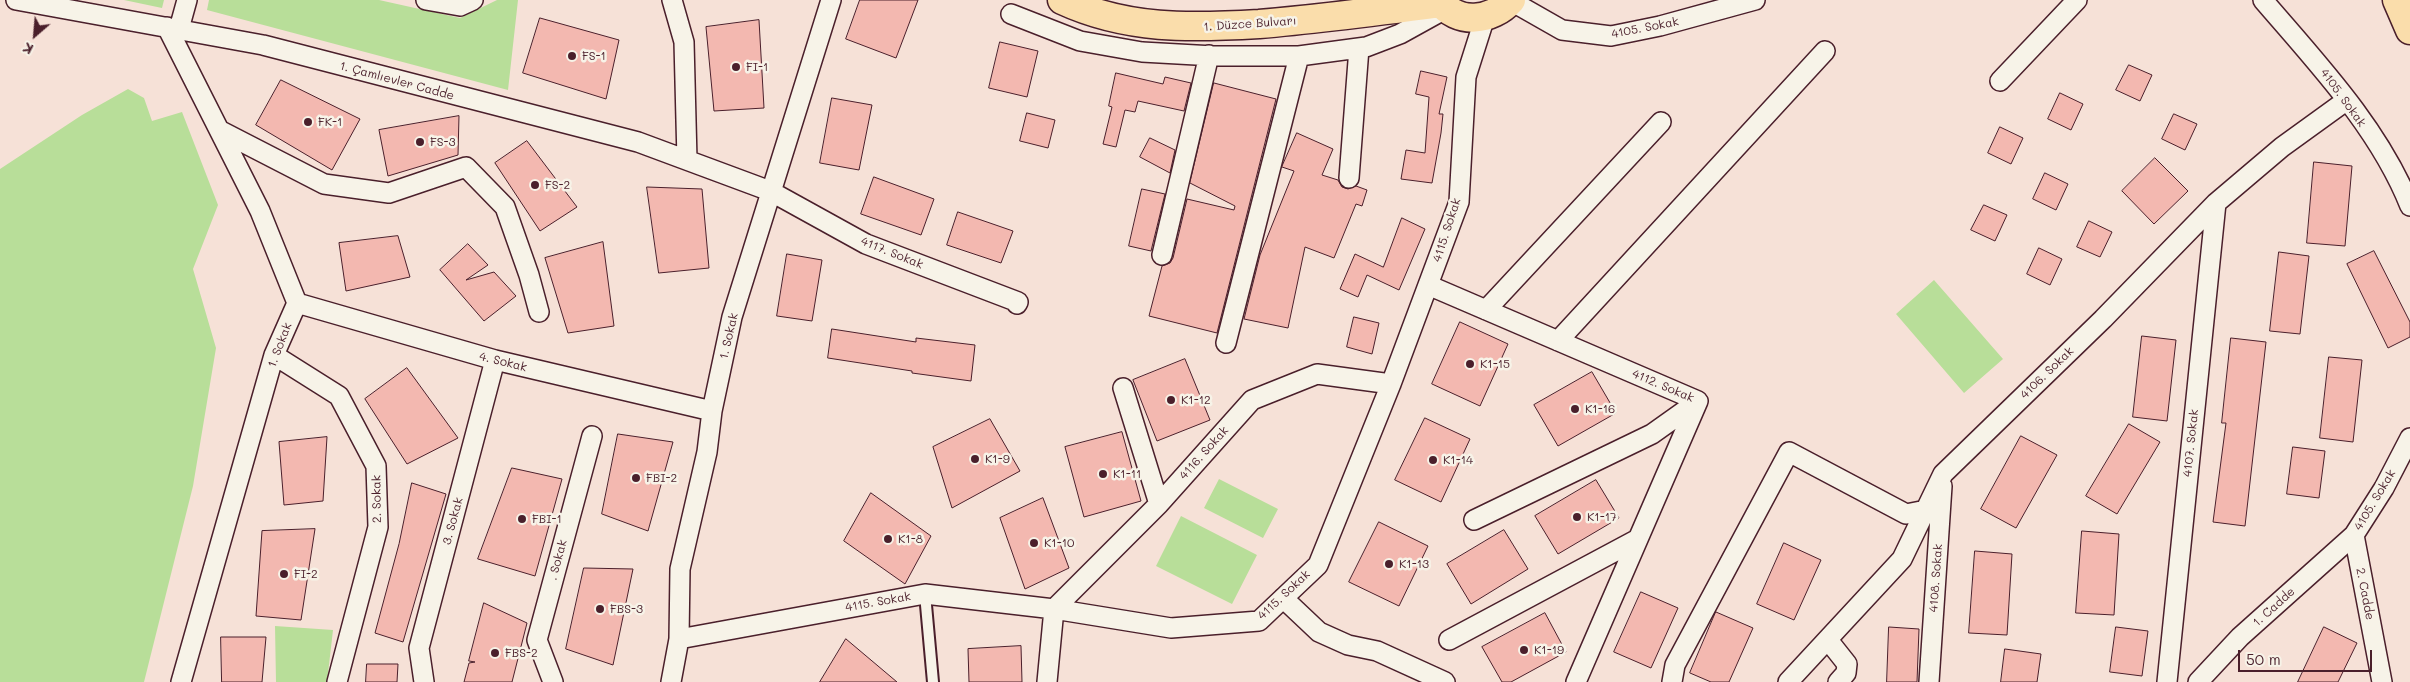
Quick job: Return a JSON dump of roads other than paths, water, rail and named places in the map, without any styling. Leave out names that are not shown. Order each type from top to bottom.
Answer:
[{"type":"main road","name":"1. Düzce Bulvarı","points":[[1062,0],[1077,7],[1119,19],[1163,27],[1201,28],[1313,20],[1443,5]]},
{"type":"main road","points":[[2397,0],[2410,30]]},
{"type":"main road","points":[[1443,5],[1461,16],[1485,17],[1499,11],[1511,1]]},
{"type":"street","name":"1. Çamlıevler Cadde","points":[[16,0],[263,45],[638,142],[770,191]]},
{"type":"street","points":[[187,0],[173,28],[219,130],[260,211],[296,303]]},
{"type":"street","points":[[426,0],[460,6],[473,0]]},
{"type":"street","points":[[672,0],[684,42],[687,160]]},
{"type":"street","name":"1. Sokak","points":[[670,682],[679,639],[680,569],[707,452],[712,411],[732,317],[831,0]]},
{"type":"street","name":"4105. Sokak","points":[[1511,1],[1562,30],[1611,36],[1660,26],[1755,0]]},
{"type":"street","points":[[2000,82],[2077,0]]},
{"type":"street","name":"4105. Sokak","points":[[2263,0],[2346,100],[2399,179],[2410,206]]},
{"type":"street","points":[[1011,14],[1080,40],[1142,52],[1209,56],[1299,56],[1359,48],[1400,34],[1438,13],[1443,5]]},
{"type":"street","name":"4115. Sokak","points":[[679,639],[925,594],[1054,609],[1172,628],[1259,621],[1318,565],[1391,384],[1459,202],[1466,77],[1485,17]]},
{"type":"street","points":[[1349,178],[1359,48]]},
{"type":"street","points":[[1558,341],[1825,51]]},
{"type":"street","points":[[1162,255],[1209,56]]},
{"type":"street","points":[[1226,344],[1299,56]]},
{"type":"street","name":"4106. Sokak","points":[[1788,682],[1902,559],[1943,474],[2103,319],[2216,203],[2282,147],[2346,100]]},
{"type":"street","points":[[1486,310],[1662,122]]},
{"type":"street","points":[[219,130],[324,184],[389,193],[466,167],[505,207],[539,312]]},
{"type":"street","name":"4117. Sokak","points":[[770,191],[866,244],[1018,302],[1017,304]]},
{"type":"street","name":"4107. Sokak","points":[[2167,682],[2216,203]]},
{"type":"street","name":"4112. Sokak","points":[[1428,285],[1698,401],[1576,682]]},
{"type":"street","name":"1. Sokak","points":[[181,682],[274,354],[296,303]]},
{"type":"street","name":"4. Sokak","points":[[296,303],[494,360],[712,411]]},
{"type":"street","name":"2. Sokak","points":[[274,354],[339,396],[376,466],[378,527],[337,682]]},
{"type":"street","name":"3. Sokak","points":[[424,682],[419,648],[494,360]]},
{"type":"street","name":"4116. Sokak","points":[[1054,609],[1158,504],[1252,400],[1317,374],[1391,384]]},
{"type":"street","points":[[1123,388],[1158,504]]},
{"type":"street","points":[[1474,520],[1652,434],[1698,401]]},
{"type":"street","name":". Sokak","points":[[554,682],[536,640],[592,436]]},
{"type":"street","name":"4105. Sokak","points":[[2354,535],[2384,488],[2410,438]]},
{"type":"street","points":[[1672,682],[1675,666],[1789,452],[1906,514],[1926,510]]},
{"type":"street","name":"4108. Sokak","points":[[1929,682],[1943,474]]},
{"type":"street","name":"1. Cadde","points":[[2198,682],[2240,637],[2354,535]]},
{"type":"street","name":"2. Cadde","points":[[2354,535],[2382,682]]},
{"type":"street","points":[[1449,640],[1638,539]]},
{"type":"street","points":[[1283,598],[1319,632],[1348,645],[1377,651],[1445,682]]},
{"type":"street","points":[[1047,682],[1054,609]]},
{"type":"street","points":[[1828,640],[1847,664],[1846,673],[1838,682]]},
{"type":"lane","points":[[925,594],[933,682]]},
{"type":"place","name":"FS-1","points":[[572,56]]},
{"type":"place","name":"FI-1","points":[[736,67]]},
{"type":"place","name":"FK-1","points":[[308,122]]},
{"type":"place","name":"FS-3","points":[[420,142]]},
{"type":"place","name":"FS-2","points":[[535,185]]},
{"type":"place","name":"K1-15","points":[[1470,364]]},
{"type":"place","name":"K1-12","points":[[1171,400]]},
{"type":"place","name":"K1-16","points":[[1575,409]]},
{"type":"place","name":"K1-9","points":[[975,459]]},
{"type":"place","name":"K1-14","points":[[1433,460]]},
{"type":"place","name":"K1-11","points":[[1103,474]]},
{"type":"place","name":"FBI-2","points":[[636,478]]},
{"type":"place","name":"K1-17","points":[[1577,517]]},
{"type":"place","name":"FBI-1","points":[[522,519]]},
{"type":"place","name":"K1-8","points":[[888,539]]},
{"type":"place","name":"K1-10","points":[[1034,543]]},
{"type":"place","name":"K1-13","points":[[1389,564]]},
{"type":"place","name":"FI-2","points":[[284,574]]},
{"type":"place","name":"FBS-3","points":[[600,609]]},
{"type":"place","name":"K1-19","points":[[1524,650]]},
{"type":"place","name":"FBS-2","points":[[495,653]]}]
